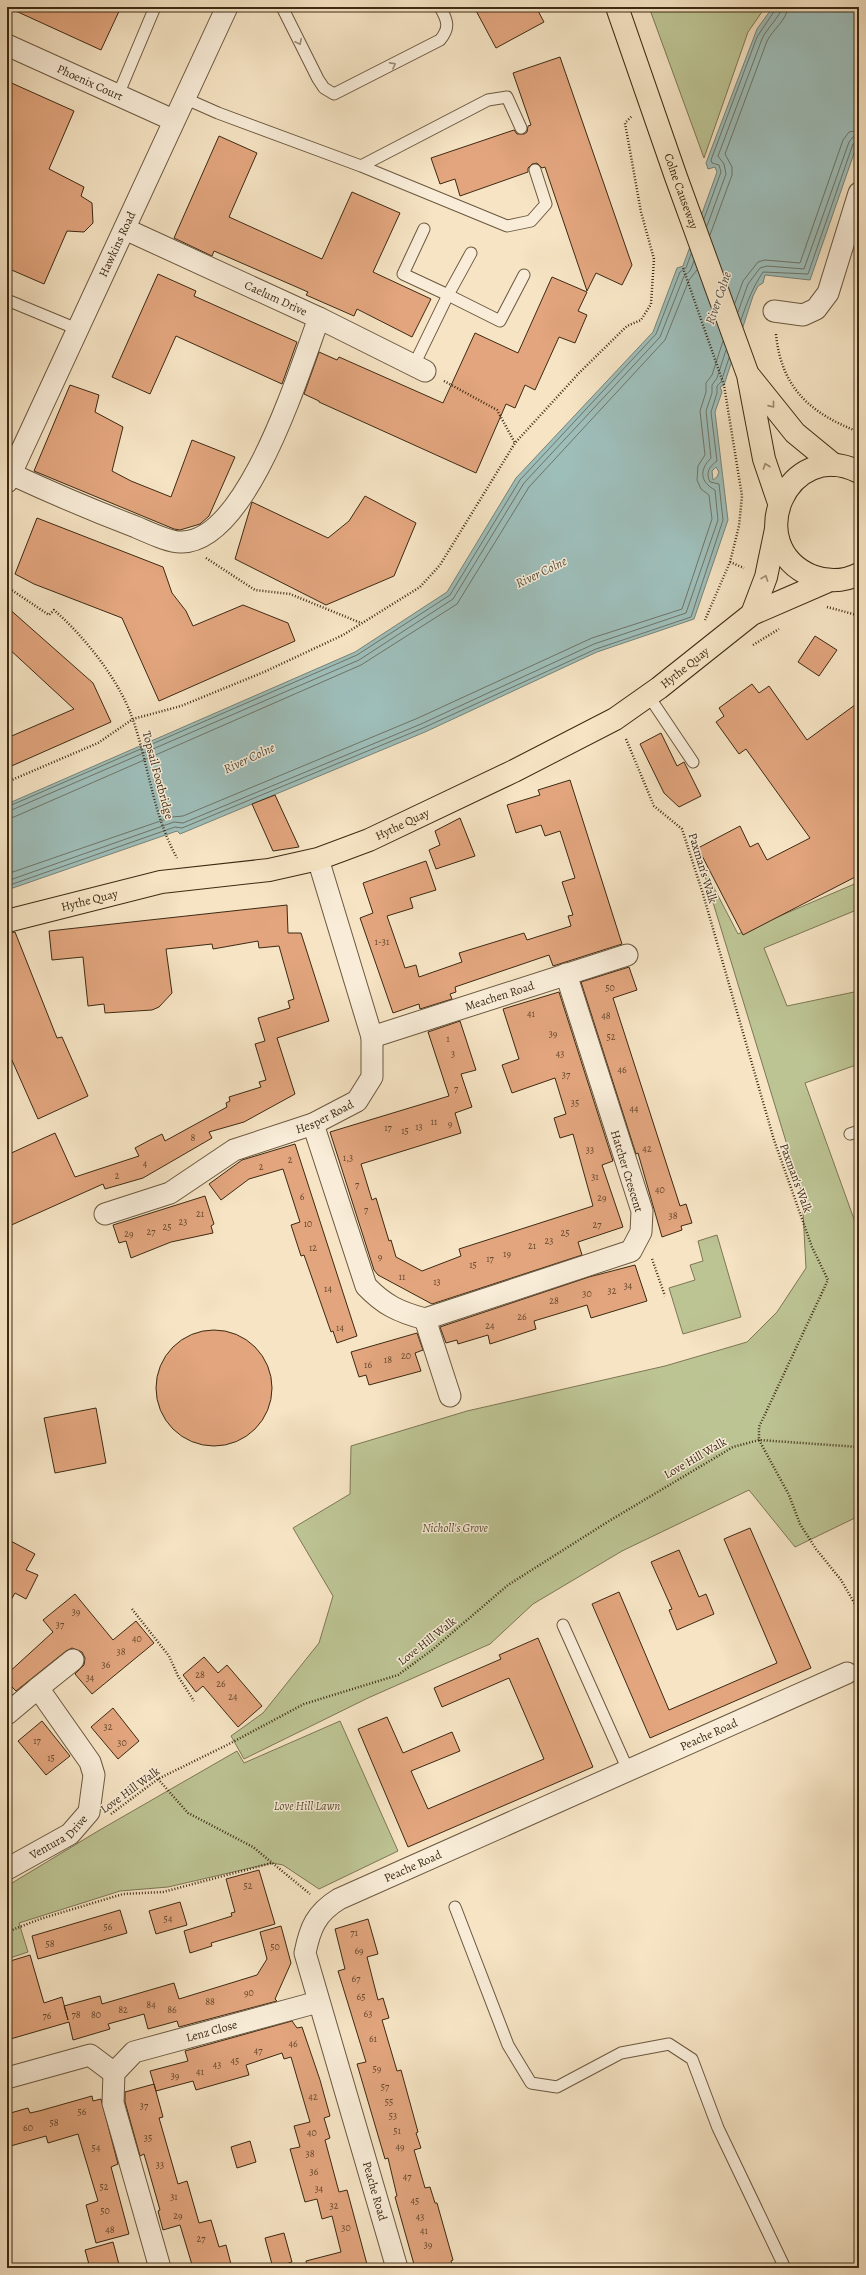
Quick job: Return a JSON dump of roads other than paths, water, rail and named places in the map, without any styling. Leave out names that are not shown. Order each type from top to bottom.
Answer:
[{"type":"main road","name":"Colne Causeway","points":[[618,7],[676,177],[748,375],[764,459],[779,503]]},
{"type":"main road","name":"Colne Causeway","points":[[748,375],[795,432],[834,464]]},
{"type":"main road","points":[[752,614],[766,577],[776,528],[779,503],[789,485],[797,477],[813,468],[834,464],[849,467],[859,472]]},
{"type":"main road","points":[[776,528],[778,540],[788,558],[803,572],[826,582]]},
{"type":"main road","name":"Hythe Quay","points":[[7,921],[161,882],[269,870],[318,859],[369,840],[520,768],[615,718],[648,695],[752,614],[826,582],[857,579]]},
{"type":"street","name":"Hawkins Road","points":[[9,478],[77,329],[125,229],[173,120],[227,7]]},
{"type":"street","name":"Phoenix Court","points":[[7,45],[173,120]]},
{"type":"street","points":[[774,311],[803,316],[816,309],[828,293],[859,193]]},
{"type":"street","name":"Caelum Drive","points":[[125,229],[319,318],[420,368]]},
{"type":"street","points":[[9,478],[152,534],[182,543],[203,537],[222,523],[240,501],[258,471],[319,318]]},
{"type":"street","name":"Hesper Road","points":[[105,1214],[170,1193],[234,1150],[313,1124],[357,1101],[372,1077],[372,1037],[318,859]]},
{"type":"street","name":"Meachen Road","points":[[372,1037],[627,955]]},
{"type":"street","name":"Hatcher Crescent","points":[[425,1319],[631,1251],[641,1232],[642,1210],[566,974]]},
{"type":"street","points":[[313,1124],[366,1286],[380,1301],[403,1313],[425,1319],[450,1396]]},
{"type":"street","points":[[7,1714],[73,1660]]},
{"type":"street","name":"Peache Road","points":[[397,2268],[318,2002],[305,1953],[309,1931],[326,1907],[339,1899],[847,1674]]},
{"type":"street","name":"Ventura Drive","points":[[7,1869],[70,1834],[89,1812],[94,1775],[90,1762],[38,1688]]},
{"type":"street","name":"Lenz Close","points":[[114,2073],[134,2052],[318,2002]]},
{"type":"street","points":[[7,2078],[90,2055],[114,2073],[113,2103],[160,2268]]},
{"type":"lane","points":[[118,95],[155,7]]},
{"type":"lane","points":[[282,7],[318,79],[324,88],[334,94],[440,40],[447,32],[448,21],[440,7]]},
{"type":"lane","points":[[361,166],[488,100],[507,97],[521,128]]},
{"type":"lane","points":[[184,98],[218,113],[361,166],[507,226],[531,221],[546,204],[535,170]]},
{"type":"lane","points":[[424,229],[403,274],[500,321],[524,275]]},
{"type":"lane","points":[[420,368],[448,295],[471,253]]},
{"type":"lane","points":[[7,300],[77,329]]},
{"type":"lane","points":[[648,695],[693,762]]},
{"type":"lane","points":[[563,1625],[628,1770]]},
{"type":"lane","points":[[455,1907],[508,2045],[531,2083],[557,2087],[621,2053],[669,2044],[692,2059],[718,2128],[785,2268]]},
{"type":"water","name":"River Colne","points":[[779,7],[859,7],[859,139],[810,280],[765,275],[763,283],[758,286],[753,296],[724,385],[720,387],[722,392],[715,412],[728,520],[694,619],[597,652],[425,732],[180,834],[177,831],[7,890],[7,804],[355,652],[447,592],[516,478],[653,332],[677,268],[683,266],[717,172],[715,167],[708,169],[706,163],[757,29],[770,11]],"holes":[[[716,467],[719,472],[717,477],[713,480],[712,471]]]},
{"type":"park label","name":"Nicholl's Grove","points":[[455,1528]]},
{"type":"park label","name":"Love Hill Lawn","points":[[307,1806]]}]
